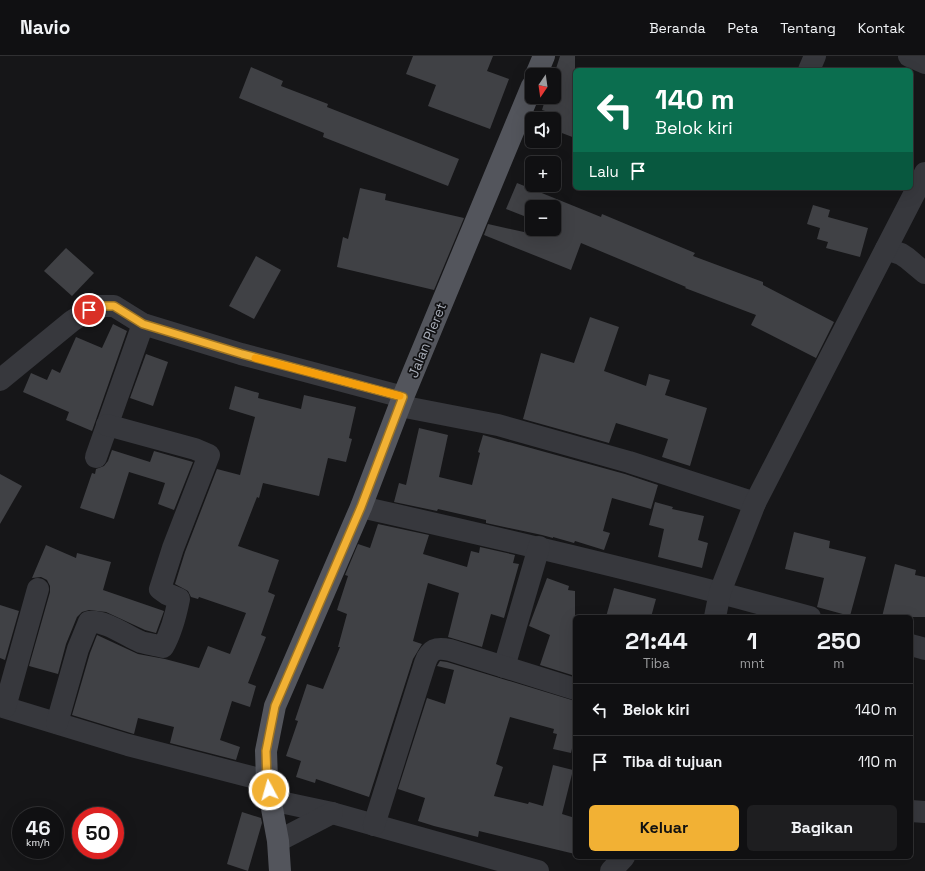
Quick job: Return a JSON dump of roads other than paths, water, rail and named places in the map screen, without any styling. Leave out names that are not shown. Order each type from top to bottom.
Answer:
[{"type":"main road","points":[[539,68],[544,56]]},
{"type":"main road","name":"Jalan Pleret","points":[[280,871],[278,841],[269,790],[266,751],[275,706],[361,507],[402,402],[525,103]]},
{"type":"street","points":[[810,68],[814,56]]},
{"type":"street","points":[[909,56],[925,63]]},
{"type":"street","points":[[714,615],[720,592],[755,503],[925,173]]},
{"type":"street","points":[[886,249],[907,258],[925,273]]},
{"type":"street","points":[[0,380],[72,320],[96,306],[114,306],[143,324],[402,402],[498,425],[630,462],[755,503]]},
{"type":"street","points":[[96,457],[143,324]]},
{"type":"street","points":[[57,723],[78,649],[89,622],[95,621],[141,642],[163,647],[165,644],[172,627],[179,598],[166,594],[160,589],[173,548],[209,455],[195,449],[108,425]]},
{"type":"street","points":[[361,507],[539,547],[720,592],[803,615]]},
{"type":"street","points":[[504,667],[539,547]]},
{"type":"street","points":[[38,590],[3,707],[269,790],[332,813],[374,826],[538,871]]},
{"type":"street","points":[[913,646],[925,649]]},
{"type":"street","points":[[374,826],[428,654],[441,648],[573,688]]},
{"type":"street","points":[[913,811],[925,812]]},
{"type":"street","points":[[278,841],[332,813]]},
{"type":"street","points":[[611,871],[622,859]]}]
